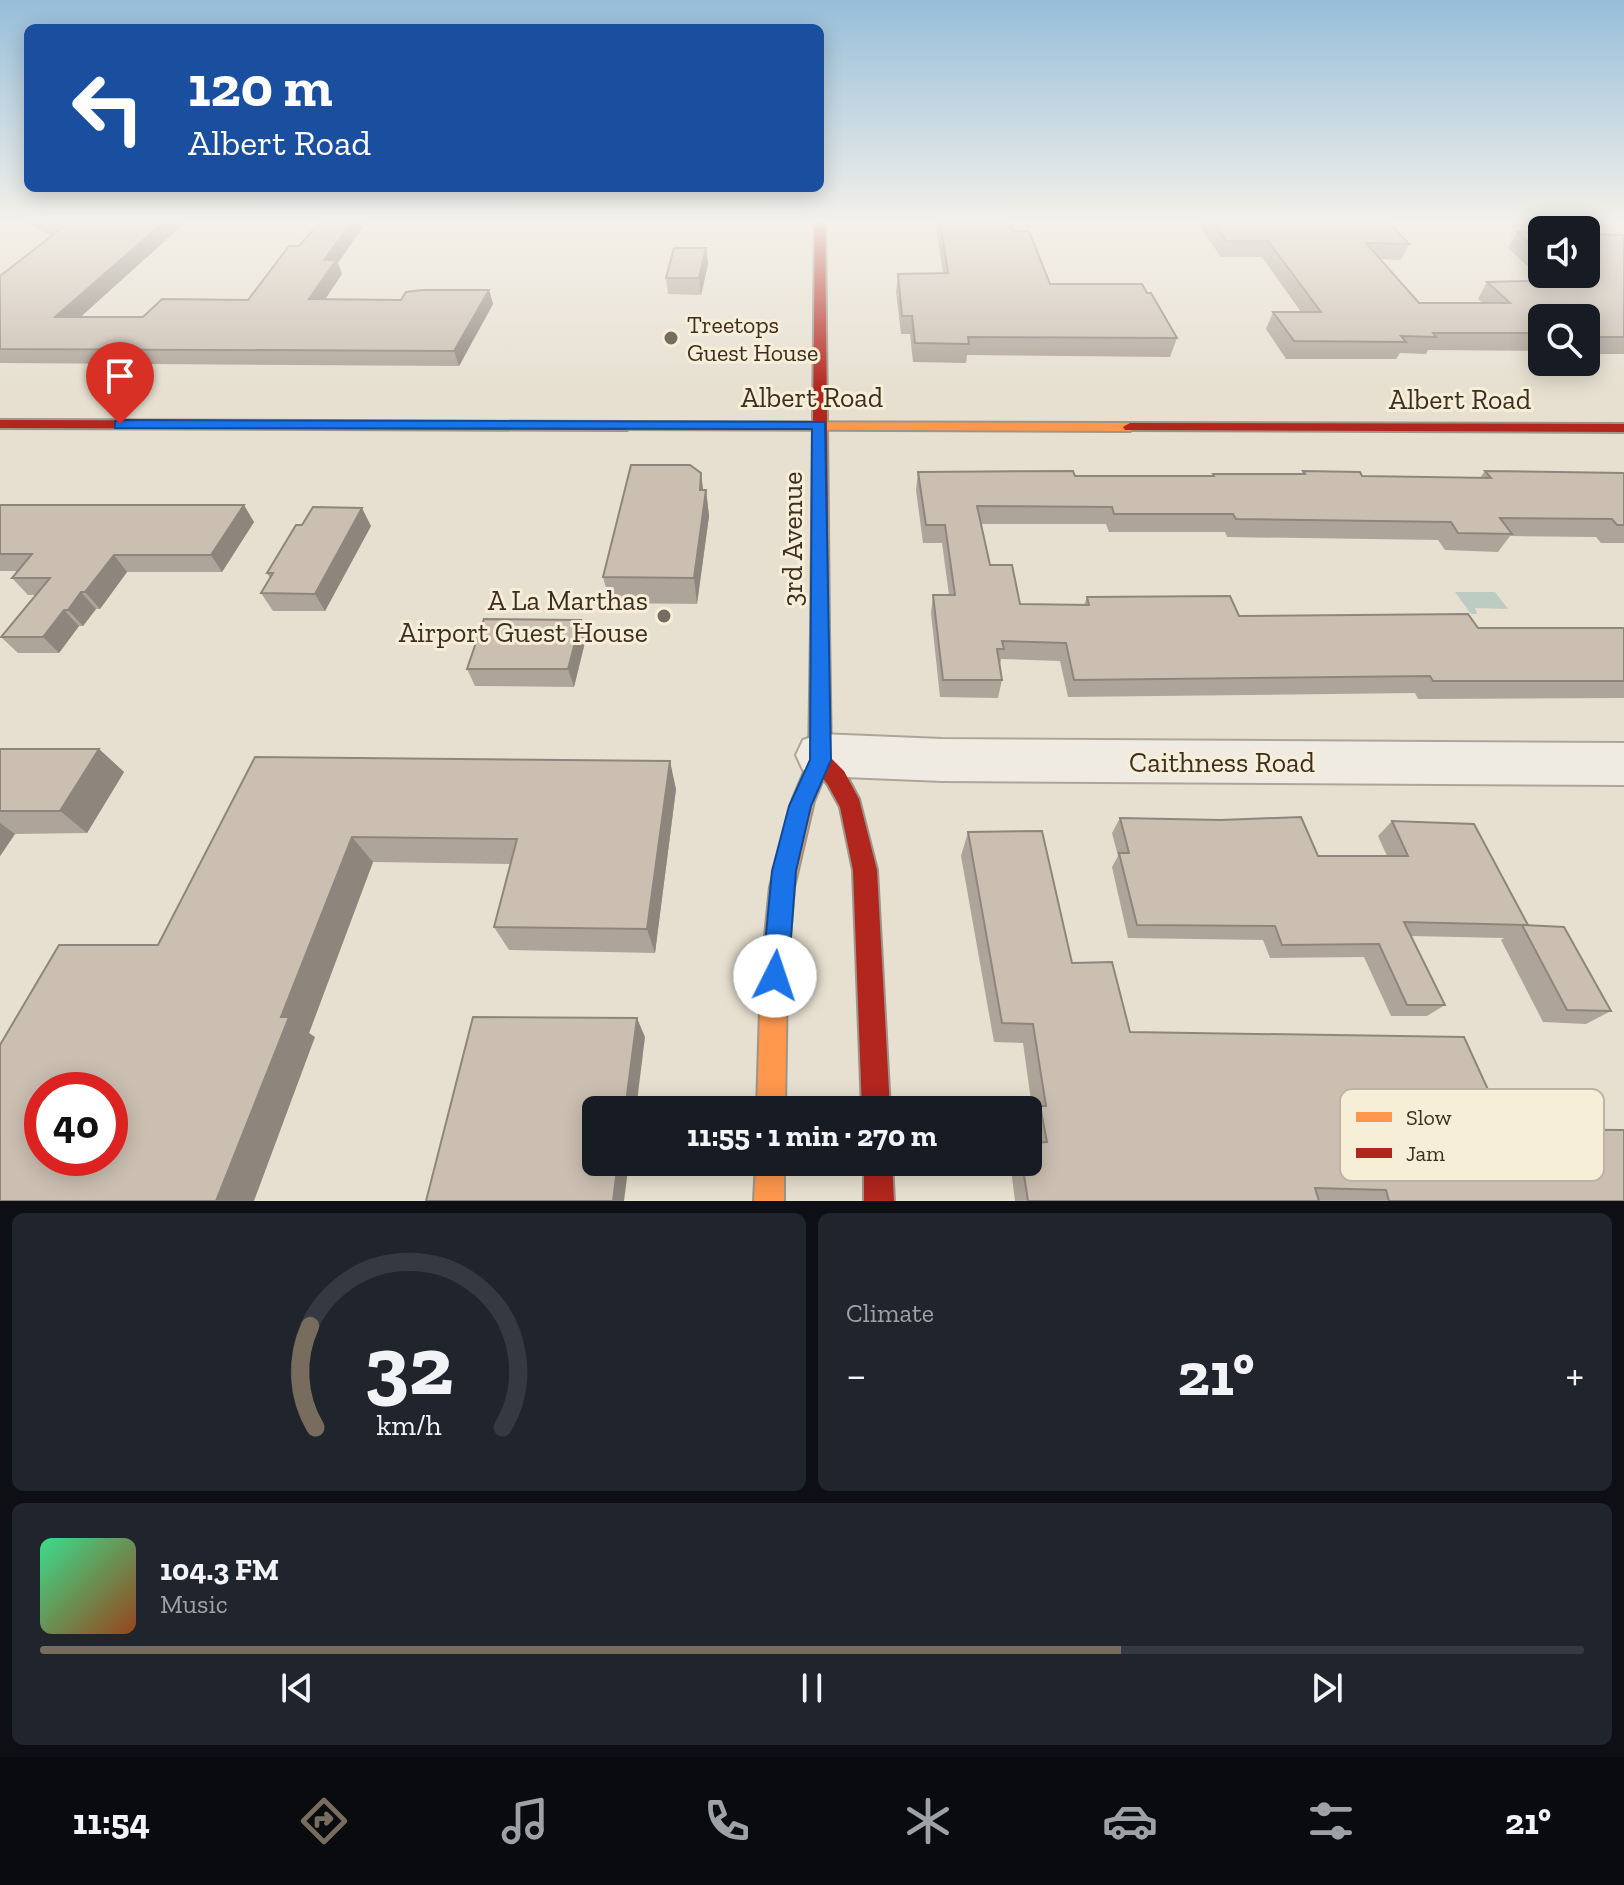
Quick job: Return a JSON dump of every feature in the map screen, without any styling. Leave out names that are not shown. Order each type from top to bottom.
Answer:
[{"type":"street","name":"3rd Avenue","points":[[771,1096],[776,958],[784,871],[800,806],[820,758],[820,277]]},
{"type":"street","name":"Albert Road","points":[[0,424],[1624,428]]},
{"type":"street","name":"Caithness Road","points":[[820,758],[1624,764]]},
{"type":"street","points":[[820,758],[836,778],[851,806],[865,870],[875,1096]]},
{"type":"street","points":[[769,1201],[770,1176]]},
{"type":"street","points":[[878,1176],[879,1201]]},
{"type":"shaded area","points":[[1455,592],[1495,592],[1508,609],[1475,608],[1477,614],[1471,614]]},
{"type":"building","points":[[0,277],[101,277],[55,317],[143,317],[162,299],[248,300],[265,277],[324,277],[309,299],[401,300],[406,292],[422,290],[489,290],[454,351],[0,349]]},
{"type":"building","points":[[898,277],[1047,277],[1050,284],[1142,284],[1147,293],[1151,293],[1177,338],[968,337],[969,344],[915,343],[912,316],[902,316]]},
{"type":"building","points":[[1295,277],[1396,277],[1419,303],[1510,303],[1487,282],[1528,281],[1528,288],[1600,288],[1600,277],[1624,277],[1624,337],[1600,337],[1600,304],[1528,304],[1528,333],[1401,336],[1406,342],[1294,341],[1273,312],[1321,312]]},
{"type":"building","points":[[631,465],[690,465],[701,473],[700,490],[706,490],[694,578],[603,577]]},
{"type":"building","points":[[1073,471],[1075,476],[1305,474],[1303,471],[1360,472],[1362,476],[1491,478],[1485,471],[1624,473],[1624,525],[1617,525],[1612,519],[1500,518],[1512,534],[1458,533],[1451,522],[1236,519],[1233,514],[1114,514],[1112,507],[977,506],[990,565],[1012,565],[1020,604],[1089,605],[1087,597],[1230,596],[1239,616],[1468,614],[1478,628],[1624,628],[1624,681],[1433,681],[1430,676],[1074,680],[1066,643],[1002,641],[1004,649],[997,649],[1002,680],[943,680],[933,595],[955,595],[945,525],[926,525],[918,472]]},
{"type":"building","points":[[0,505],[244,505],[211,555],[114,555],[43,637],[1,637],[50,578],[12,578],[32,554],[0,554]]},
{"type":"building","points":[[313,507],[362,508],[315,594],[261,593],[273,573],[267,573],[296,525],[302,525]]},
{"type":"building","points":[[484,619],[581,620],[568,669],[467,669]]},
{"type":"building","points":[[0,749],[99,749],[60,811],[0,811]]},
{"type":"building","points":[[255,757],[670,761],[647,929],[494,927],[517,839],[352,837],[281,1017],[289,1017],[216,1201],[0,1201],[0,1045],[59,945],[158,945]]},
{"type":"building","points":[[1301,817],[1318,856],[1408,856],[1392,821],[1474,824],[1528,925],[1404,922],[1445,1005],[1407,1005],[1379,944],[1282,945],[1275,926],[1137,925],[1119,853],[1129,853],[1120,818],[1221,820]]},
{"type":"building","points":[[1042,831],[1072,963],[1112,962],[1130,1032],[1464,1037],[1488,1089],[1340,1089],[1340,1181],[1604,1181],[1604,1130],[1624,1130],[1624,1201],[1389,1201],[1386,1190],[1315,1188],[1319,1201],[1028,1201],[1024,1176],[1042,1176],[1042,1142],[1047,1142],[1042,1106],[1046,1106],[1033,1024],[1002,1023],[968,832]]},
{"type":"building","points":[[1522,925],[1564,927],[1611,1011],[1567,1010]]},
{"type":"building","points":[[473,1017],[637,1018],[627,1096],[582,1096],[582,1176],[616,1176],[613,1201],[426,1201]]},
{"type":"traffic: slow","points":[[627,426],[1130,427]]},
{"type":"traffic: slow","points":[[771,1096],[774,976],[782,887],[803,801],[820,760],[820,630]]},
{"type":"traffic: slow","points":[[769,1201],[770,1176]]},
{"type":"traffic: jam","points":[[820,277],[820,630]]},
{"type":"traffic: jam","points":[[0,424],[627,426]]},
{"type":"traffic: jam","points":[[1130,427],[1624,428]]},
{"type":"traffic: jam","points":[[820,760],[836,778],[851,806],[865,870],[875,1096]]},
{"type":"traffic: jam","points":[[878,1176],[879,1201]]},
{"type":"place","name":"Treetops Guest House","points":[[671,338]]},
{"type":"place","name":"A La Marthas Airport Guest House","points":[[664,616]]},
{"type":"route","points":[[120,424],[820,425],[820,760],[800,806],[784,871],[775,976]]}]
